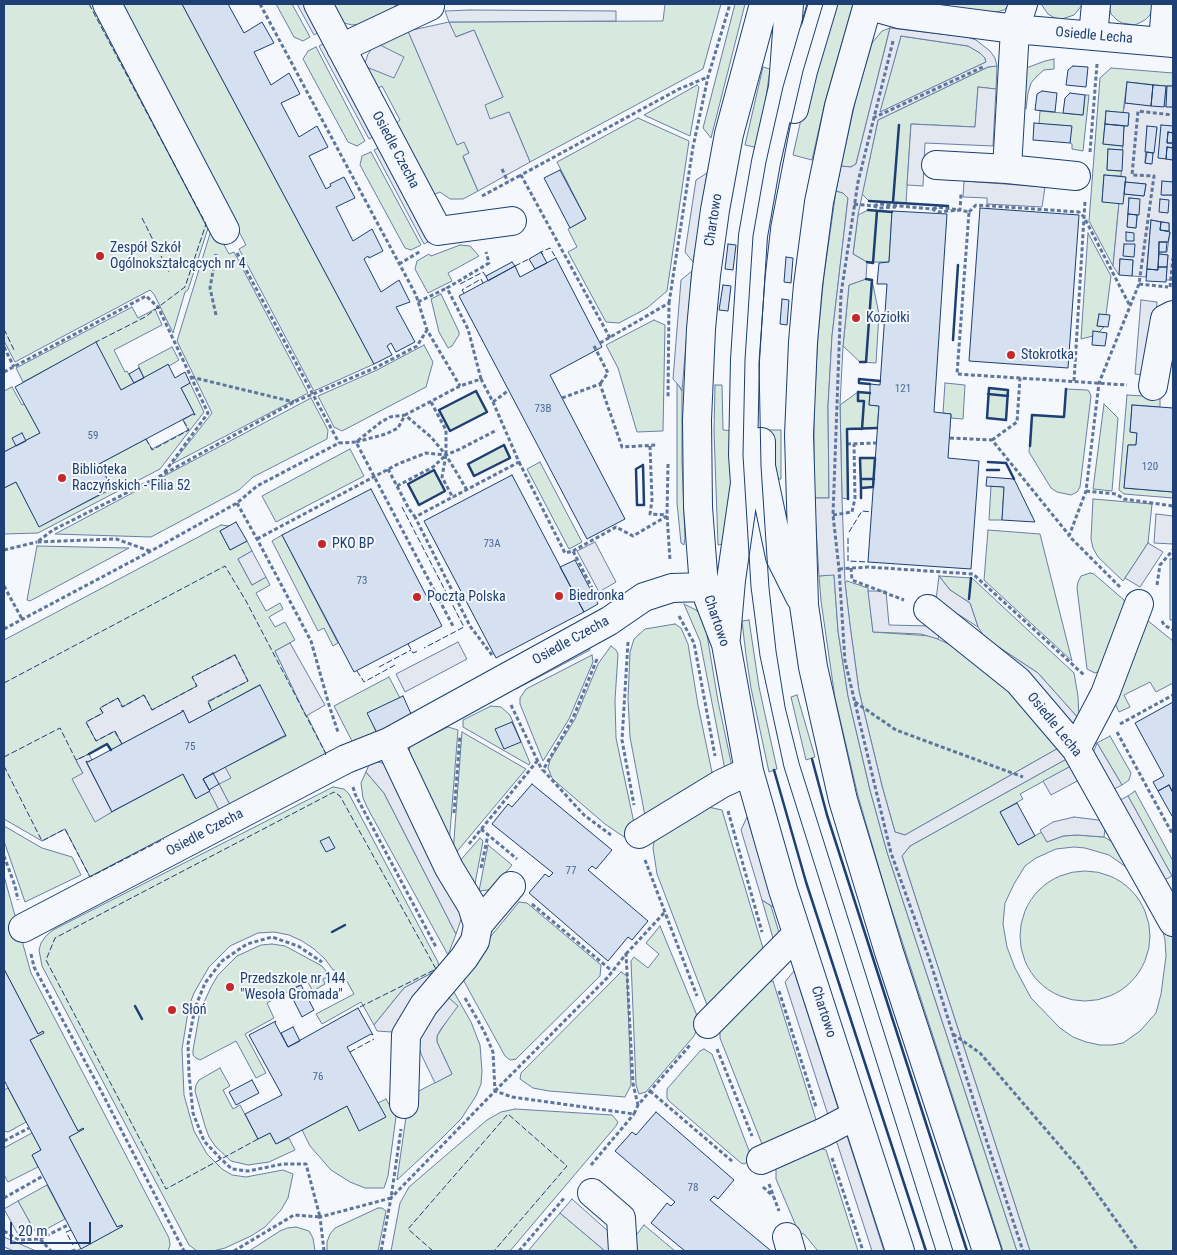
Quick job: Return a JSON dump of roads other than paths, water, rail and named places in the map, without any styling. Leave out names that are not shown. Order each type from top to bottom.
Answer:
[{"type":"street","points":[[107,4],[225,230]]},
{"type":"street","name":"Osiedle Czecha","points":[[318,4],[438,231],[476,213],[512,222]]},
{"type":"street","points":[[341,48],[430,6],[428,4]]},
{"type":"street","name":"Chartowo","points":[[764,4],[729,134],[715,210],[706,275],[701,329],[697,420],[698,507],[704,587],[726,644],[749,771],[797,934],[900,1251]]},
{"type":"street","points":[[726,644],[732,580],[745,483],[743,454],[745,360],[753,236],[766,162],[783,87],[789,4]]},
{"type":"street","points":[[804,605],[780,557],[761,466],[759,363],[765,278],[773,214],[801,80],[823,4]]},
{"type":"street","points":[[868,4],[839,106],[819,202],[807,295],[799,435],[804,605],[813,667],[843,800],[888,952],[987,1251]]},
{"type":"street","name":"Osiedle Lecha","points":[[868,4],[899,14],[1019,16],[1096,47],[1168,43]]},
{"type":"street","points":[[1096,4],[1096,47]]},
{"type":"street","points":[[1166,4],[1168,43]]},
{"type":"street","points":[[1008,169],[1019,16]]},
{"type":"street","points":[[936,164],[1083,177]]},
{"type":"street","points":[[1153,386],[1165,319],[1173,315]]},
{"type":"street","name":"Osiedle Czecha","points":[[23,928],[346,759],[389,742],[462,702],[498,671],[609,621],[644,597],[672,588],[704,587]]},
{"type":"street","points":[[1076,749],[1105,694],[1146,607]]},
{"type":"street","name":"Osiedle Lecha","points":[[928,609],[1018,682],[1076,749],[1173,922]]},
{"type":"street","points":[[389,742],[449,868],[472,906],[478,925],[475,941],[464,958],[424,1005],[406,1035],[404,1104]]},
{"type":"street","points":[[630,842],[721,784],[749,771]]},
{"type":"street","points":[[478,925],[511,886]]},
{"type":"street","points":[[708,1024],[797,934]]},
{"type":"street","points":[[752,1170],[856,1115]]},
{"type":"street","points":[[592,1193],[621,1218],[623,1251]]},
{"type":"tram line","points":[[807,4],[783,87],[766,162],[753,236],[745,360],[743,455],[751,587],[760,656],[784,767],[936,1251]]},
{"type":"tram line","points":[[823,4],[803,71],[790,127],[771,225],[765,278],[759,363],[761,466],[769,588],[785,707],[799,763],[953,1251]]},
{"type":"place","name":"Zespół Szkół Ogólnokształcących nr 4","points":[[100,256]]},
{"type":"place","name":"Koziołki","points":[[856,318]]},
{"type":"place","name":"Stokrotka","points":[[1011,355]]},
{"type":"place","name":"Biblioteka Raczyńskich - Filia 52","points":[[62,478]]},
{"type":"place","name":"PKO BP","points":[[322,544]]},
{"type":"place","name":"Biedronka","points":[[559,596]]},
{"type":"place","name":"Poczta Polska","points":[[417,597]]},
{"type":"place","name":"Przedszkole nr 144 \"Wesoła Gromada\"","points":[[230,987]]},
{"type":"place","name":"Słoń","points":[[172,1010]]}]
